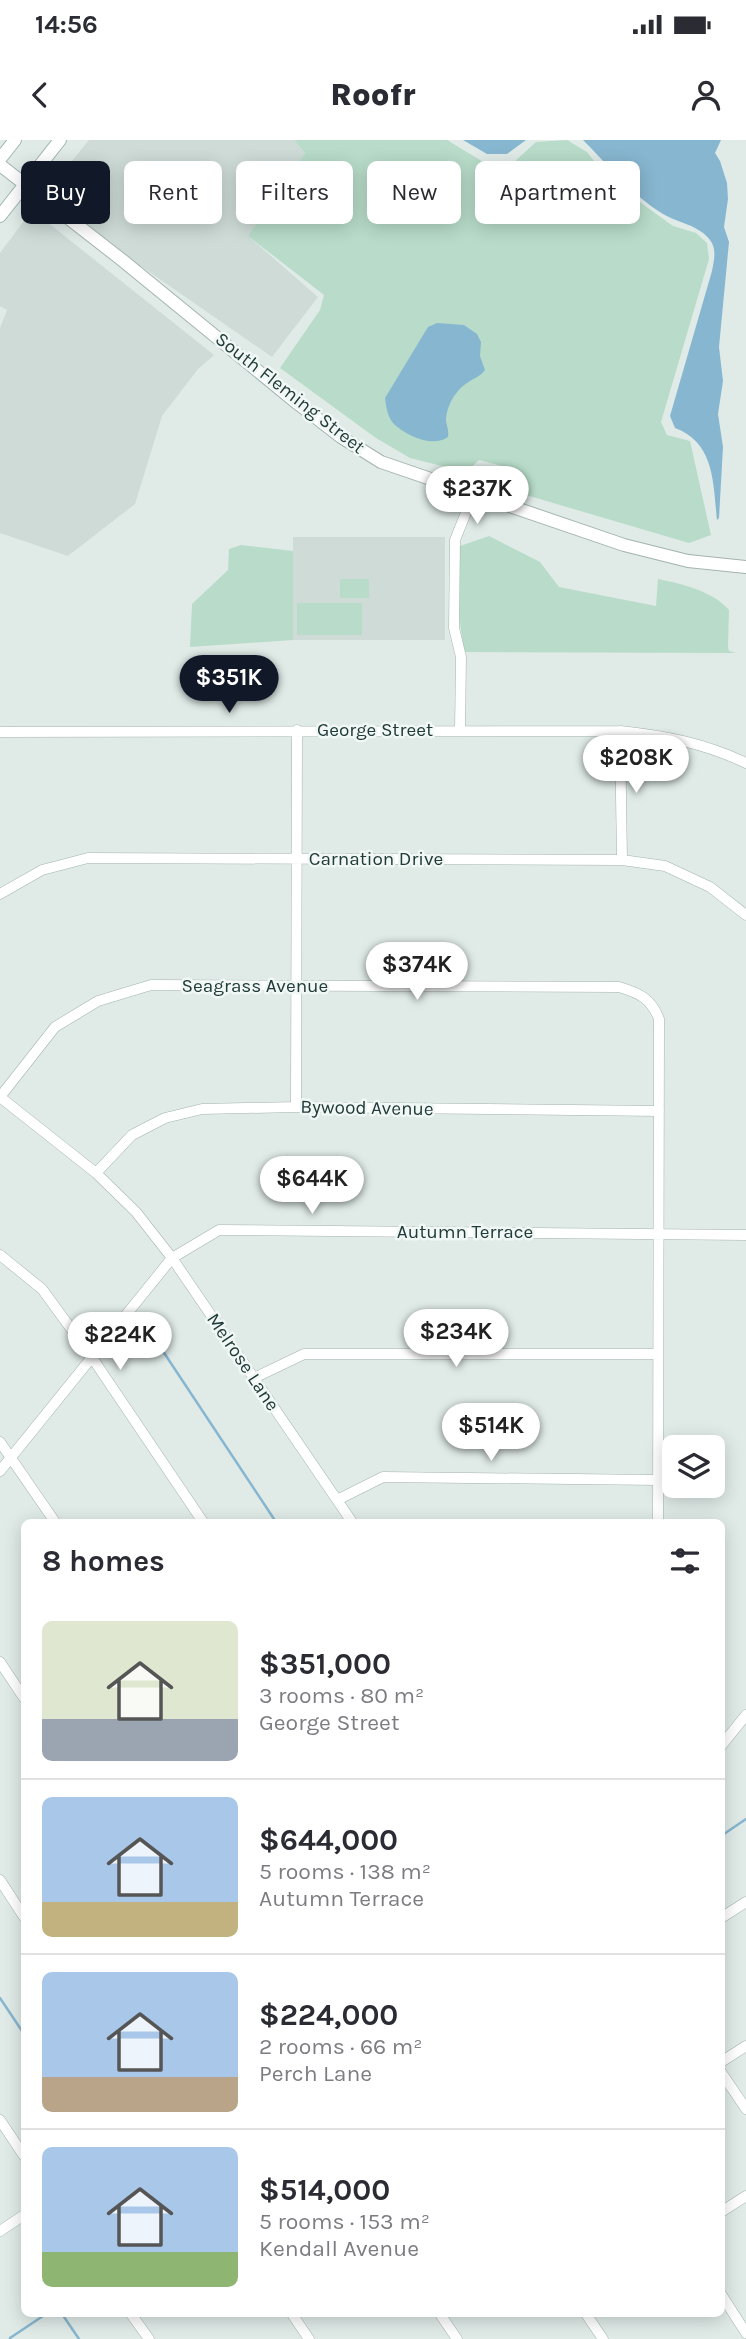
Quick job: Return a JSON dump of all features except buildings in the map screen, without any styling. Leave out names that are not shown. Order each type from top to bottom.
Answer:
[{"type":"street","points":[[0,159],[15,140]]},
{"type":"street","points":[[44,161],[60,140]]},
{"type":"street","name":"South Fleming Street","points":[[0,165],[21,182]]},
{"type":"street","points":[[0,216],[21,190]]},
{"type":"street","name":"South Fleming Street","points":[[75,224],[341,437],[381,461],[473,495],[654,554],[688,561],[746,567]]},
{"type":"street","points":[[460,730],[461,657],[454,628],[455,540],[473,495]]},
{"type":"street","points":[[296,1107],[297,730]]},
{"type":"street","points":[[620,731],[622,860]]},
{"type":"street","name":"George Street","points":[[0,732],[620,731],[665,736],[717,749],[746,763]]},
{"type":"street","name":"Carnation Drive","points":[[0,894],[42,870],[88,858],[622,860],[665,866],[710,887],[746,915]]},
{"type":"street","name":"Seagrass Avenue","points":[[0,1097],[55,1027],[98,1001],[151,985],[619,987],[640,993],[653,1005],[659,1018],[658,1519]]},
{"type":"street","name":"Melrose Lane","points":[[0,1097],[96,1172],[136,1212],[172,1258],[350,1519]]},
{"type":"street","name":"Bywood Avenue","points":[[96,1172],[132,1135],[165,1118],[202,1109],[296,1107],[659,1111]]},
{"type":"street","name":"Autumn Terrace","points":[[0,1471],[172,1258],[219,1230],[746,1234]]},
{"type":"street","points":[[0,1255],[42,1289],[92,1356],[200,1519]]},
{"type":"street","points":[[254,1378],[304,1354],[657,1354]]},
{"type":"street","points":[[0,1442],[53,1519]]},
{"type":"street","points":[[337,1500],[383,1477],[658,1479]]},
{"type":"street","points":[[0,1662],[21,1694]]},
{"type":"street","points":[[725,1741],[746,1715]]},
{"type":"street","points":[[0,1880],[21,1912]]},
{"type":"street","points":[[725,1915],[746,1902]]},
{"type":"street","points":[[725,2059],[746,2046]]},
{"type":"street","points":[[725,2078],[746,2109]]},
{"type":"street","points":[[0,2120],[21,2152]]},
{"type":"street","points":[[725,2210],[746,2196]]},
{"type":"street","points":[[0,2231],[21,2217]]},
{"type":"street","points":[[725,2300],[746,2333]]},
{"type":"street","points":[[133,2317],[149,2339]]},
{"type":"street","points":[[294,2317],[309,2339]]},
{"type":"street","points":[[442,2317],[457,2339]]},
{"type":"street","points":[[588,2317],[603,2339]]},
{"type":"shaded area","points":[[89,140],[294,140],[305,153],[300,161],[236,161],[236,224],[256,224],[248,236],[318,297],[272,357],[84,224],[110,224],[110,161],[72,161]]},
{"type":"shaded area","points":[[22,224],[50,224],[214,355],[198,369],[162,416],[135,504],[68,556],[0,533],[0,328],[7,310],[0,306],[0,253]]},
{"type":"shaded area","points":[[293,537],[445,537],[445,640],[293,640]]},
{"type":"green space","points":[[294,140],[447,140],[482,161],[475,161],[475,224],[640,224],[640,202],[673,226],[696,233],[707,243],[709,259],[661,422],[667,435],[690,441],[711,535],[689,543],[509,490],[514,469],[479,460],[466,472],[410,458],[376,438],[280,368],[320,310],[324,295],[248,236],[256,224],[353,224],[353,161],[300,161],[305,153]]},
{"type":"green space","points":[[567,140],[587,152],[594,161],[515,161],[536,142]]},
{"type":"green space","points":[[489,536],[540,562],[559,587],[656,606],[658,579],[706,593],[729,610],[728,647],[729,651],[736,653],[464,652],[459,615],[460,546]]},
{"type":"green space","points":[[241,545],[293,551],[293,640],[190,647],[192,604],[228,570],[229,549]]},
{"type":"green space","points":[[340,579],[369,579],[369,598],[340,598]]},
{"type":"green space","points":[[297,603],[362,603],[362,635],[297,635]]},
{"type":"water","points":[[463,140],[526,140],[507,154],[487,154]]},
{"type":"water","points":[[583,140],[721,140],[715,153],[727,183],[724,227],[729,242],[719,347],[723,381],[718,414],[723,447],[717,520],[710,466],[705,454],[688,435],[675,428],[670,416],[712,271],[714,247],[700,231],[663,214],[640,197],[640,161],[603,161]]},
{"type":"water","points":[[437,323],[464,325],[477,334],[481,342],[480,356],[485,370],[463,386],[450,404],[446,415],[448,437],[428,441],[414,437],[395,425],[389,416],[385,398],[428,327]]},
{"type":"waterway","points":[[141,1318],[274,1519]]},
{"type":"waterway","points":[[725,1833],[746,1819]]},
{"type":"waterway","points":[[0,1998],[21,2030]]},
{"type":"waterway","points":[[10,2338],[42,2317]]},
{"type":"waterway","points":[[64,2317],[79,2339]]}]
